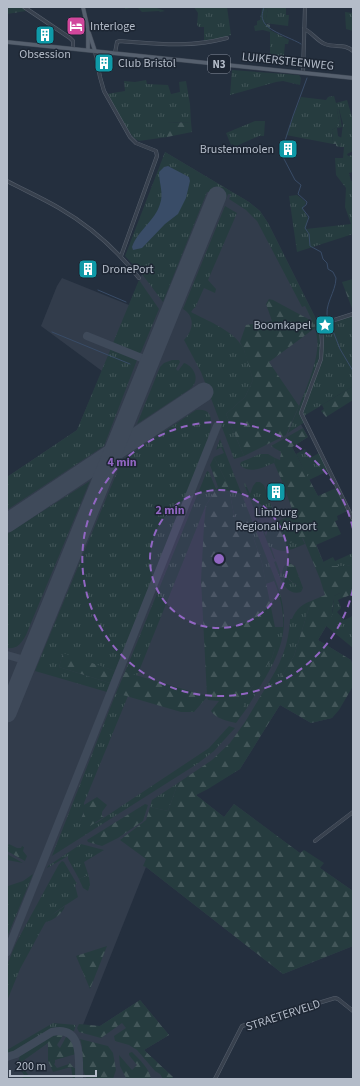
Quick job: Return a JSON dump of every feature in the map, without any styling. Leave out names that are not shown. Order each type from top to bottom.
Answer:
[{"type":"main road","points":[[83,7],[95,51]]},
{"type":"main road","points":[[88,29],[88,50]]},
{"type":"main road","name":"LUIKERSTEENWEG","points":[[7,42],[353,78]]},
{"type":"street","points":[[24,7],[70,38],[73,41],[73,49]]},
{"type":"street","points":[[303,72],[305,7]]},
{"type":"street","points":[[304,29],[310,31],[324,44],[346,46],[353,51]]},
{"type":"street","points":[[114,53],[117,42],[120,41],[189,45],[208,43],[227,38]]},
{"type":"street","points":[[95,51],[104,91],[130,137],[136,143],[156,151],[157,156],[120,256]]},
{"type":"street","points":[[7,181],[58,207],[100,236],[139,278]]},
{"type":"street","points":[[353,314],[328,322],[320,327],[322,354],[301,413],[353,520]]},
{"type":"street","points":[[315,840],[353,812]]},
{"type":"street","name":"STRAETERVELD","points":[[216,1079],[242,1026],[335,998],[353,1011]]},
{"type":"shaded area","name":"Limburg Regional Airport","points":[[165,152],[249,202],[260,211],[268,223],[315,317],[318,325],[320,354],[298,419],[308,437],[292,447],[319,498],[301,506],[325,566],[353,564],[334,596],[330,620],[318,640],[351,660],[353,668],[332,718],[311,723],[280,705],[240,769],[196,795],[224,817],[234,804],[353,891],[353,946],[283,974],[146,867],[83,1025],[100,1026],[140,1000],[169,1035],[144,1050],[173,1077],[171,1079],[7,1079],[7,477],[77,430],[102,371],[41,326],[57,286],[62,278],[129,305],[142,274],[135,265]]},
{"type":"green space","points":[[7,7],[22,7],[26,11],[7,14]]},
{"type":"green space","points":[[125,7],[137,7],[125,9]]},
{"type":"green space","points":[[137,7],[154,7],[165,11],[142,12]]},
{"type":"green space","points":[[194,7],[227,7],[231,35],[204,42],[204,27],[199,27],[197,25],[198,13]]},
{"type":"green space","points":[[262,7],[286,7],[286,15],[289,15],[288,26],[265,23],[268,9]]},
{"type":"green space","points":[[262,8],[268,9],[265,23],[270,25],[270,32],[263,30],[255,31],[254,26],[257,25],[257,21],[260,20]]},
{"type":"green space","points":[[345,12],[353,13],[353,31],[346,29]]},
{"type":"green space","points":[[270,30],[289,40],[288,44],[285,44],[283,65],[270,64]]},
{"type":"green space","points":[[232,70],[299,75],[301,78],[300,85],[283,81],[276,82],[230,95]]},
{"type":"green space","points":[[146,80],[147,84],[168,85],[171,94],[180,92],[179,82],[186,81],[191,122],[167,123],[167,137],[139,141],[134,138],[107,94],[125,91],[124,81],[135,82]]},
{"type":"green space","points":[[334,96],[336,103],[347,100],[353,120],[353,151],[347,154],[348,156],[353,155],[353,172],[349,173],[351,181],[353,180],[353,234],[297,252],[289,196],[297,195],[306,202],[303,209],[308,218],[306,229],[351,224],[345,207],[346,188],[336,175],[335,158],[343,158],[344,147],[340,147],[343,124],[339,109],[337,110],[340,125],[332,130],[333,144],[286,135],[301,97],[326,100],[328,97]]},
{"type":"green space","points":[[339,109],[342,127],[337,128],[338,136],[342,138],[340,147],[333,144],[332,130],[340,125],[337,110]]},
{"type":"green space","points":[[255,121],[265,121],[264,136],[259,136],[234,147],[233,144],[231,145],[226,133]]},
{"type":"green space","points":[[191,122],[192,132],[167,137],[166,123]]},
{"type":"green space","points":[[165,152],[249,202],[260,211],[268,223],[315,317],[321,339],[318,364],[299,414],[305,422],[288,433],[312,372],[317,348],[317,338],[305,306],[302,307],[257,221],[246,210],[229,199],[231,195],[228,194],[226,200],[207,192],[163,302],[142,274],[125,256]]},
{"type":"green space","points":[[225,206],[237,213],[208,280],[216,289],[215,293],[204,288],[195,308],[191,312],[217,325],[235,337],[242,346],[248,360],[253,380],[245,397],[226,414],[244,456],[234,459],[201,372],[184,340],[192,324],[190,316],[183,309]]},
{"type":"green space","points":[[353,279],[353,311],[342,282]]},
{"type":"green space","points":[[139,280],[159,309],[139,354],[113,343]]},
{"type":"green space","points":[[269,299],[312,321],[315,328],[269,362],[299,406],[286,435],[244,456],[226,414],[245,397],[253,380],[240,342],[246,325],[272,321],[266,304]]},
{"type":"green space","points":[[353,316],[353,386],[304,416],[303,412],[321,361],[321,328],[324,325]]},
{"type":"green space","points":[[111,348],[137,360],[104,446],[7,510],[7,477],[77,430]]},
{"type":"green space","points":[[172,360],[179,360],[180,362],[176,369],[178,371],[184,363],[194,371],[196,379],[195,383],[190,389],[137,424],[160,367],[164,363]]},
{"type":"green space","points":[[353,386],[353,400],[326,417],[321,411],[324,409],[322,405]]},
{"type":"green space","points":[[196,410],[203,410],[210,415],[211,424],[208,440],[115,671],[63,654],[59,667],[110,683],[107,692],[35,671],[122,460]]},
{"type":"green space","points":[[303,428],[308,437],[292,447],[318,496],[336,488],[347,511],[337,516],[338,520],[335,521],[341,534],[316,545],[325,566],[347,566],[353,564],[353,594],[340,599],[340,593],[334,596],[332,616],[318,640],[351,660],[353,668],[353,686],[339,710],[332,718],[311,723],[280,705],[240,769],[196,795],[224,817],[234,804],[300,853],[304,850],[324,863],[320,868],[353,891],[353,946],[283,974],[143,866],[146,859],[120,840],[146,820],[150,807],[168,811],[178,783],[212,760],[230,743],[245,722],[266,687],[276,685],[294,656],[311,601],[325,595],[303,538],[279,547],[274,544],[270,532],[272,527],[291,519],[290,516],[294,514],[274,463],[275,458],[280,460],[281,452],[271,446]]},
{"type":"green space","points":[[220,439],[277,584],[282,603],[284,620],[283,635],[279,650],[273,664],[247,708],[244,706],[244,699],[272,658],[275,648],[275,627],[283,627],[283,615],[280,598],[274,581],[266,584],[262,563],[247,519],[235,519],[228,485],[214,457],[224,453],[221,447],[216,450]]},
{"type":"green space","points":[[305,449],[307,454],[310,453],[312,457],[319,453],[328,471],[309,480],[296,454]]},
{"type":"green space","points":[[260,454],[268,454],[275,458],[274,463],[252,470],[244,468],[240,465],[241,462]]},
{"type":"green space","points":[[214,457],[228,485],[235,519],[247,519],[262,563],[275,627],[275,648],[272,658],[244,699],[244,706],[247,708],[236,723],[222,719],[213,714],[211,711],[219,701],[208,700],[207,697],[194,712],[181,712],[116,693],[125,672],[207,696],[201,580],[206,505],[218,487],[210,465]]},
{"type":"green space","points":[[207,471],[209,472],[216,489],[206,505],[137,676],[125,672]]},
{"type":"green space","points":[[90,481],[26,635],[18,645],[13,648],[7,648],[7,534]]},
{"type":"green space","points":[[256,482],[260,482],[264,485],[272,508],[270,511],[265,512],[255,507],[259,519],[244,484],[245,483],[250,494]]},
{"type":"green space","points":[[290,516],[291,519],[272,527],[270,532],[302,538],[305,544],[284,551],[271,547],[274,559],[260,524],[261,523],[266,536],[269,525]]},
{"type":"green space","points":[[353,553],[353,564],[347,566],[325,566],[323,562],[333,557],[335,561]]},
{"type":"green space","points":[[276,561],[281,575],[284,566],[289,562],[291,564],[287,566],[289,580],[302,589],[303,588],[301,592],[295,593],[286,588],[274,562]]},
{"type":"green space","points":[[291,564],[295,566],[303,588],[302,589],[293,583],[288,577],[287,566]]},
{"type":"green space","points":[[340,593],[340,599],[338,600],[341,608],[337,612],[344,620],[353,616],[353,648],[326,626],[333,611],[334,596]]},
{"type":"green space","points":[[311,601],[294,656],[276,685],[266,687],[276,671],[286,646],[290,619],[292,619],[295,612],[300,607]]},
{"type":"green space","points":[[63,653],[115,671],[110,683],[59,667]]},
{"type":"green space","points":[[116,693],[128,696],[84,803],[84,812],[80,821],[96,823],[209,748],[229,726],[235,728],[214,751],[197,764],[52,856]]},
{"type":"green space","points":[[178,783],[168,811],[150,807],[152,800]]},
{"type":"green space","points":[[97,797],[107,805],[102,812],[102,816],[104,817],[90,826],[82,825],[80,821],[84,812],[84,805]]},
{"type":"green space","points":[[145,804],[148,805],[143,821],[118,838],[102,846],[88,842],[87,840]]},
{"type":"green space","points":[[9,844],[17,848],[21,848],[22,846],[24,847],[23,851],[27,856],[25,861],[7,851]]},
{"type":"green space","points":[[81,844],[104,850],[84,862],[89,877],[86,876],[79,879],[68,859],[68,856],[47,868],[48,866]]},
{"type":"green space","points":[[7,854],[23,863],[7,860]]},
{"type":"green space","points":[[62,861],[77,884],[75,885],[78,897],[56,912],[45,923],[20,969],[7,1001],[7,965],[16,943]]},
{"type":"green space","points":[[33,874],[7,938],[8,886],[23,881]]},
{"type":"green space","points":[[86,876],[89,877],[90,885],[88,891],[83,888],[79,879]]},
{"type":"green space","points":[[65,906],[57,916],[46,922],[49,917]]},
{"type":"green space","points":[[107,946],[90,989],[76,956]]},
{"type":"green space","points":[[140,1000],[169,1035],[144,1050],[173,1077],[171,1079],[163,1079],[137,1050],[129,1045],[115,1041],[114,1036],[126,1028],[122,1023],[101,1038],[79,1032],[77,1028],[79,1024],[100,1026]]},
{"type":"green space","points":[[53,1023],[76,1025],[74,1031],[58,1028],[50,1030],[7,1054],[7,1050]]},
{"type":"green space","points":[[54,1034],[63,1035],[57,1045],[60,1048],[66,1037],[71,1039],[74,1043],[76,1054],[55,1060],[54,1064],[57,1068],[69,1064],[69,1062],[74,1068],[76,1068],[76,1079],[73,1079],[71,1067],[53,1072],[48,1061],[48,1043],[20,1063],[31,1079],[21,1079],[25,1076],[17,1066],[20,1055]]},
{"type":"green space","points":[[80,1039],[108,1046],[113,1053],[116,1070],[113,1079],[87,1079],[83,1070]]},
{"type":"green space","points":[[132,1052],[146,1068],[151,1079],[125,1079],[126,1078],[120,1066],[119,1055],[132,1070],[137,1065],[129,1055],[129,1053]]},
{"type":"water","points":[[168,166],[189,177],[190,181],[186,198],[178,214],[165,224],[142,248],[133,250],[132,247],[138,236],[158,210],[162,196],[159,172],[164,167]]},
{"type":"waterway","points":[[264,7],[262,17],[265,24],[274,31],[301,44]]},
{"type":"waterway","points":[[282,150],[307,78]]},
{"type":"waterway","points":[[283,157],[295,180],[301,185],[298,194],[307,202],[302,208],[309,217],[305,228],[309,234],[310,246],[321,252],[323,259],[327,263],[328,269],[333,272],[336,278],[327,309],[328,319]]},
{"type":"waterway","points":[[98,290],[126,302]]},
{"type":"waterway","points":[[331,326],[340,349],[353,371]]},
{"type":"waterway","points":[[52,332],[130,364]]},
{"type":"taxiway","points":[[87,336],[149,361]]},
{"type":"taxiway","points":[[7,952],[217,426]]},
{"type":"taxiway","points":[[7,655],[28,661]]},
{"type":"taxiway","points":[[7,1057],[16,1054],[52,1032],[62,1031],[69,1034],[74,1039],[77,1046],[79,1054],[79,1079]]},
{"type":"runway","points":[[7,713],[217,196]]},
{"type":"runway","points":[[7,523],[204,392]]},
{"type":"place","name":"Interloge","points":[[76,26]]},
{"type":"place","name":"Obsession","points":[[45,35]]},
{"type":"place","name":"Club Bristol","points":[[104,63]]},
{"type":"place","name":"Brustemmolen","points":[[288,149]]},
{"type":"place","name":"DronePort","points":[[88,269]]},
{"type":"place","name":"Boomkapel","points":[[325,325]]},
{"type":"place","name":"Limburg Regional Airport","points":[[276,492]]}]
